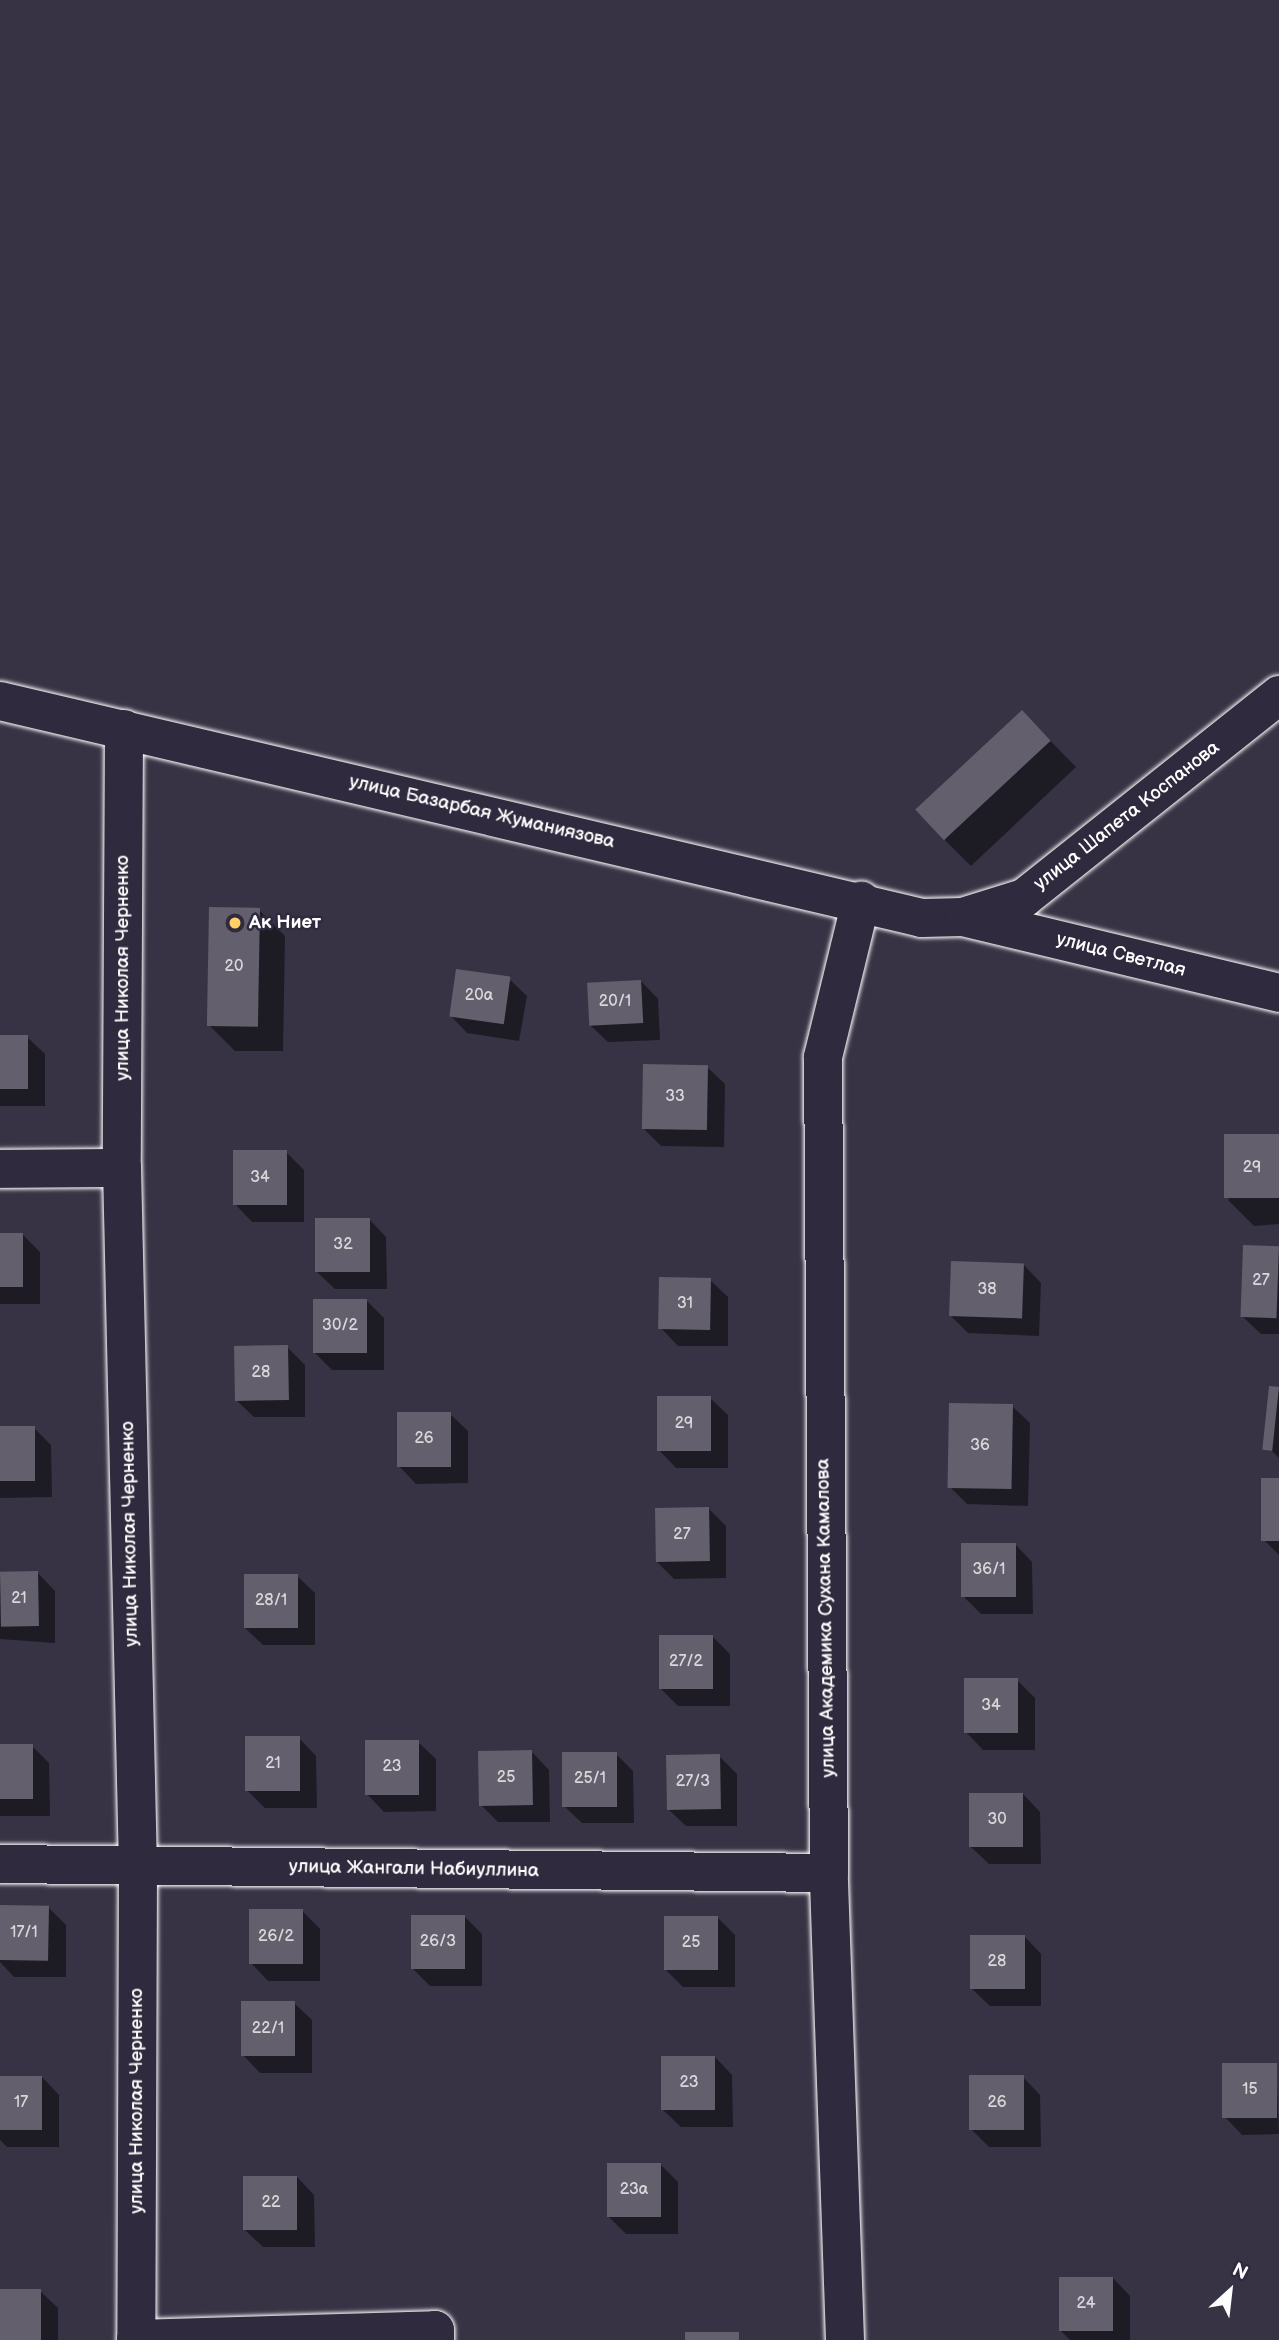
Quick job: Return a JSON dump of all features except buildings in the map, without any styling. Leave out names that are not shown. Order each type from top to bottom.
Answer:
[{"type":"street","name":"улица Шапета Коспанова","points":[[963,917],[1024,898],[1279,695]]},
{"type":"street","name":"улица Базарбая Жуманиязова","points":[[0,701],[861,901],[922,918],[963,917]]},
{"type":"street","name":"улица Николая Черненко","points":[[124,729],[122,1168],[138,1866],[136,2339]]},
{"type":"street","name":"улица Академика Сухана Камалова","points":[[845,2340],[829,1873],[823,1056],[861,901]]},
{"type":"street","name":"улица Светлая","points":[[963,917],[1279,993]]},
{"type":"street","points":[[0,1168],[122,1168]]},
{"type":"street","name":"улица Жангали Набиуллина","points":[[0,1864],[829,1873]]},
{"type":"street","points":[[136,2339],[435,2330],[435,2340]]},
{"type":"place","name":"Ак Ниет","points":[[235,923]]}]
